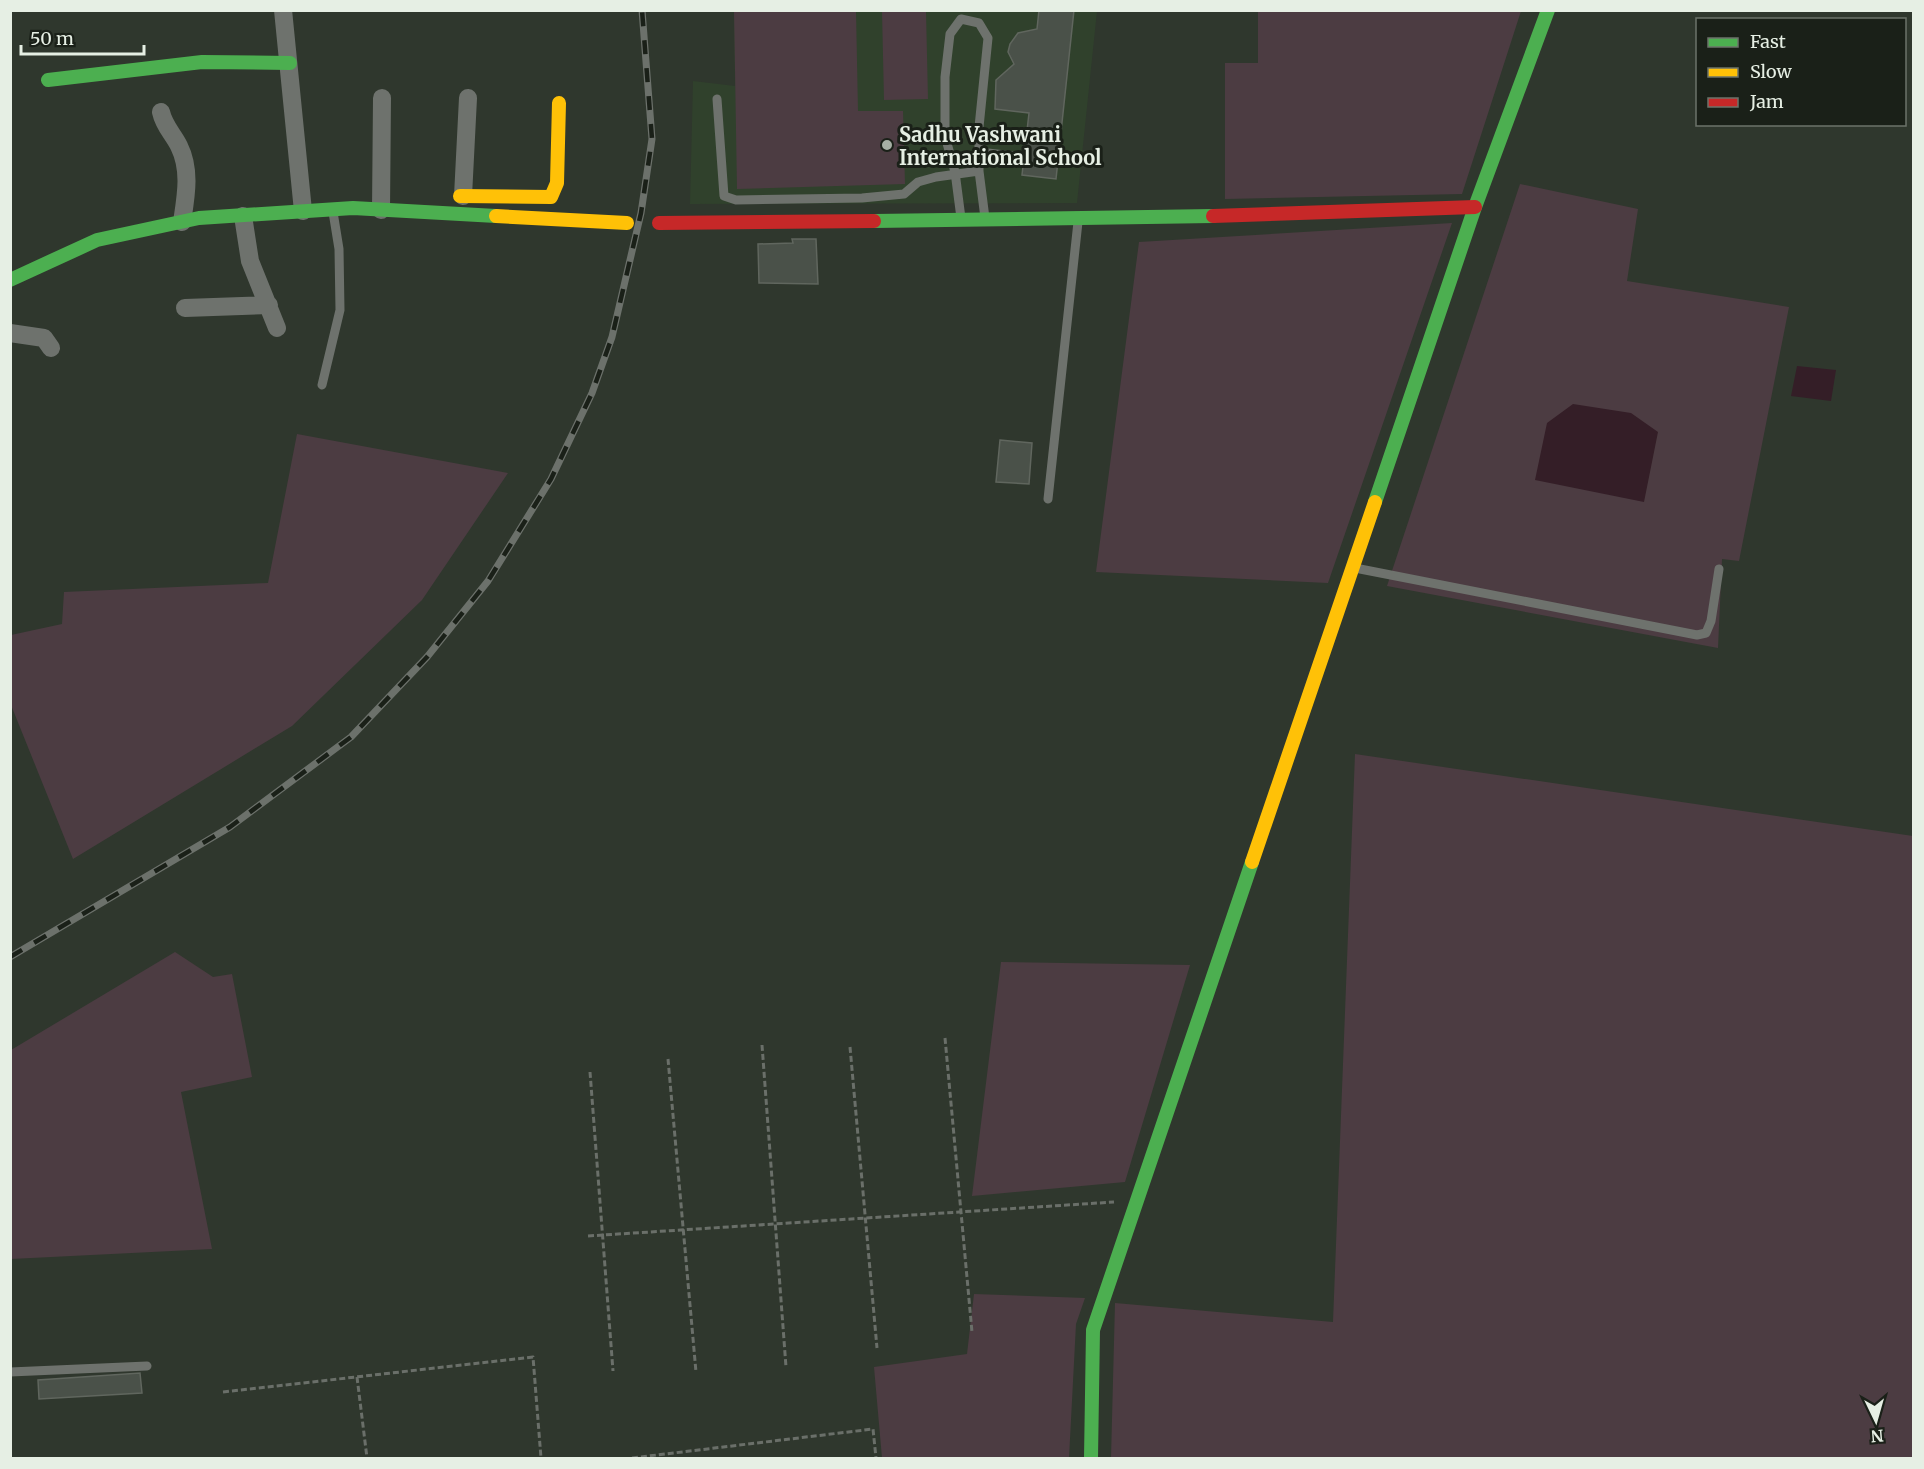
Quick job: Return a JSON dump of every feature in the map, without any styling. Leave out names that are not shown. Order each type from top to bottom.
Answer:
[{"type":"street","points":[[283,10],[303,211]]},
{"type":"street","points":[[1091,1458],[1093,1330],[1475,207],[1548,10]]},
{"type":"street","points":[[48,80],[202,62],[290,63]]},
{"type":"street","points":[[382,98],[385,199]]},
{"type":"street","points":[[468,98],[457,196],[544,199],[551,197],[557,183],[559,103]]},
{"type":"street","points":[[161,112],[164,122],[184,157],[186,193],[182,222]]},
{"type":"street","points":[[10,280],[97,240],[182,222],[333,210],[385,199],[627,223]]},
{"type":"street","points":[[659,223],[1078,220],[1475,207]]},
{"type":"street","points":[[243,216],[250,261],[277,328]]},
{"type":"street","points":[[185,308],[269,305]]},
{"type":"street","points":[[10,333],[44,338],[51,348]]},
{"type":"lane","points":[[962,221],[955,172],[945,136],[945,77],[951,34],[959,15],[979,23],[988,38],[979,152],[985,221]]},
{"type":"lane","points":[[717,99],[724,196],[736,200],[862,198],[904,194],[918,182],[955,172],[979,171]]},
{"type":"lane","points":[[979,152],[1014,156]]},
{"type":"lane","points":[[322,385],[340,310],[339,249],[333,210]]},
{"type":"lane","points":[[1048,499],[1078,220]]},
{"type":"lane","points":[[1353,567],[1697,635],[1706,633],[1711,621],[1719,569]]},
{"type":"lane","points":[[10,1372],[147,1366]]},
{"type":"path","points":[[945,1038],[972,1332]]},
{"type":"path","points":[[762,1045],[786,1367]]},
{"type":"path","points":[[850,1047],[876,1348]]},
{"type":"path","points":[[668,1059],[696,1372]]},
{"type":"path","points":[[590,1072],[613,1371]]},
{"type":"path","points":[[588,1236],[1137,1200]]},
{"type":"path","points":[[223,1392],[533,1357],[541,1458]]},
{"type":"path","points":[[357,1377],[367,1458]]},
{"type":"path","points":[[632,1458],[873,1429],[876,1458]]},
{"type":"shaded area","name":"Sadhu Vashwani International School","points":[[734,11],[1097,11],[1077,203],[690,204],[693,81],[735,86]]},
{"type":"shaded area","points":[[734,11],[856,11],[858,111],[903,111],[905,184],[737,189]]},
{"type":"shaded area","points":[[882,11],[926,11],[928,99],[884,100]]},
{"type":"shaded area","points":[[1258,11],[1521,11],[1462,194],[1225,199],[1225,63],[1258,63]]},
{"type":"shaded area","points":[[1520,184],[1638,209],[1627,281],[1789,307],[1739,561],[1722,559],[1718,648],[1387,586]]},
{"type":"shaded area","points":[[1452,223],[1328,583],[1096,572],[1139,242]]},
{"type":"shaded area","points":[[1797,366],[1836,370],[1831,401],[1791,396]]},
{"type":"shaded area","points":[[1573,404],[1631,413],[1658,432],[1644,502],[1535,480],[1547,423]]},
{"type":"shaded area","points":[[297,434],[508,473],[422,600],[292,726],[73,859],[11,705],[11,635],[62,624],[64,592],[268,583]]},
{"type":"shaded area","points":[[1355,754],[1913,836],[1913,1458],[1111,1458],[1115,1303],[1333,1322]]},
{"type":"shaded area","points":[[175,952],[213,977],[232,974],[252,1077],[181,1092],[212,1249],[11,1259],[11,1050]]},
{"type":"shaded area","points":[[1001,962],[1190,965],[1125,1182],[972,1196]]},
{"type":"shaded area","points":[[974,1294],[1085,1298],[1076,1324],[1069,1458],[882,1458],[874,1367],[967,1354]]},
{"type":"building","points":[[1039,10],[1074,10],[1056,179],[1022,175],[1029,113],[995,109],[996,80],[1014,64],[1008,52],[1010,44],[1018,33],[1037,29]]},
{"type":"building","points":[[792,239],[816,239],[818,284],[759,283],[758,244],[793,243]]},
{"type":"building","points":[[1000,440],[1032,443],[1029,484],[996,482]]},
{"type":"building","points":[[140,1373],[142,1393],[39,1399],[38,1380]]},
{"type":"railway","points":[[10,957],[230,827],[351,737],[427,657],[488,581],[551,479],[592,393],[612,337],[641,213],[652,139],[642,10]]},
{"type":"traffic: fast","points":[[1375,502],[1475,207],[1548,10]]},
{"type":"traffic: fast","points":[[48,80],[202,62],[290,63]]},
{"type":"traffic: fast","points":[[10,280],[97,240],[199,218],[353,208],[496,216]]},
{"type":"traffic: fast","points":[[874,221],[1213,216]]},
{"type":"traffic: fast","points":[[1091,1458],[1093,1330],[1252,862]]},
{"type":"traffic: slow","points":[[460,196],[551,197],[557,183],[559,103]]},
{"type":"traffic: slow","points":[[496,216],[627,223]]},
{"type":"traffic: slow","points":[[1252,862],[1375,502]]},
{"type":"traffic: jam","points":[[1213,216],[1475,207]]},
{"type":"traffic: jam","points":[[659,223],[874,221]]},
{"type":"place","name":"Sadhu Vashwani International School","points":[[887,145]]}]
